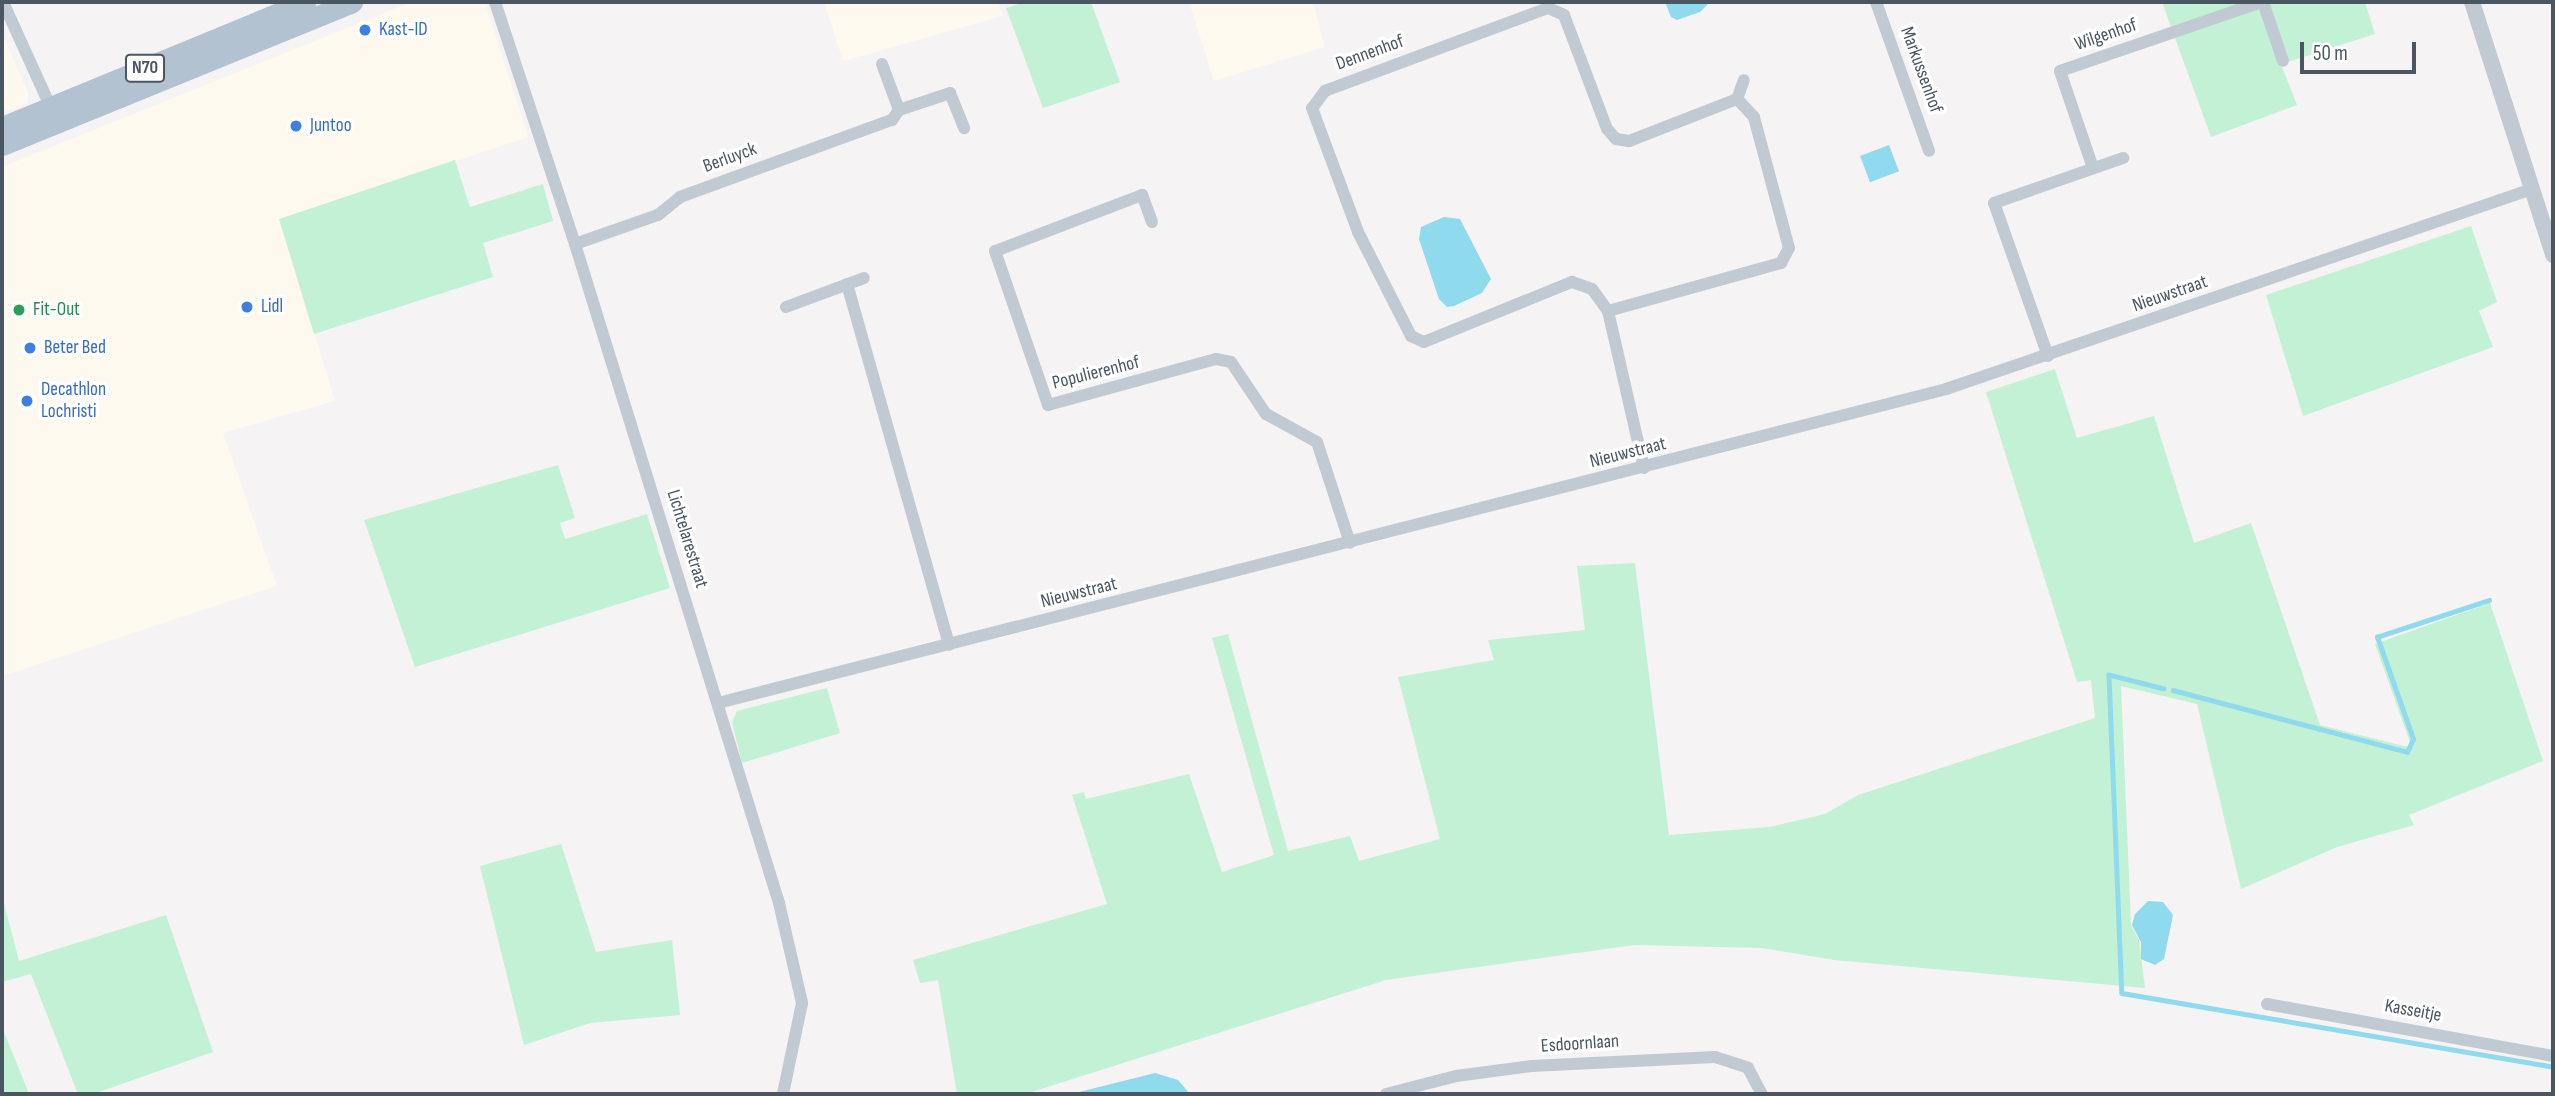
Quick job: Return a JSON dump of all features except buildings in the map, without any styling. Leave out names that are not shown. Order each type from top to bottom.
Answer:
[{"type":"main road","name":"N70","points":[[2,145],[54,115],[306,2]]},
{"type":"main road","name":"N70","points":[[2,127],[54,115],[352,2]]},
{"type":"street","points":[[3,2],[54,115]]},
{"type":"street","name":"Lichtelarestraat","points":[[495,2],[575,244],[718,703],[797,975],[799,1027],[783,1094]]},
{"type":"street","name":"Markussenhof","points":[[1876,2],[1929,151]]},
{"type":"street","name":"Wilgenhof","points":[[2093,168],[2060,71],[2262,2],[2283,61]]},
{"type":"street","points":[[2472,2],[2553,255]]},
{"type":"street","name":"Dennenhof","points":[[1608,310],[1592,289],[1572,282],[1424,342],[1411,336],[1359,232],[1312,108],[1325,91],[1548,8],[1564,15],[1607,129],[1616,139],[1629,141],[1737,99]]},
{"type":"street","points":[[882,64],[900,110]]},
{"type":"street","points":[[1644,468],[1608,310],[1781,262],[1789,248],[1754,117],[1737,99],[1744,80]]},
{"type":"street","name":"Berluyck","points":[[575,244],[658,215],[680,197],[891,120],[900,110],[950,93],[964,128]]},
{"type":"street","points":[[2048,356],[1994,203],[2123,158]]},
{"type":"street","name":"Nieuwstraat","points":[[718,703],[1894,404],[2048,356],[2532,189]]},
{"type":"street","name":"Populierenhof","points":[[1152,222],[1142,195],[995,251],[1048,405],[1216,359],[1231,362],[1266,414],[1317,442],[1350,543]]},
{"type":"street","points":[[786,307],[864,278]]},
{"type":"street","points":[[847,285],[949,645]]},
{"type":"street","name":"Kasseitje","points":[[2267,1003],[2553,1056]]},
{"type":"street","name":"Esdoornlaan","points":[[1386,1094],[1456,1076],[1532,1066],[1704,1057],[1748,1068],[1762,1094]]},
{"type":"shaded area","points":[[411,2],[485,2],[528,137],[280,220],[335,401],[223,433],[277,586],[2,676],[2,167]]},
{"type":"shaded area","points":[[824,2],[998,2],[1003,16],[843,61]]},
{"type":"shaded area","points":[[1189,2],[1313,2],[1325,47],[1214,81]]},
{"type":"shaded area","points":[[2,32],[28,93],[27,103],[2,113]]},
{"type":"green space","points":[[1024,2],[1091,2],[1120,82],[1043,108],[1006,8]]},
{"type":"green space","points":[[2162,2],[2365,2],[2375,34],[2281,64],[2297,105],[2211,137]]},
{"type":"green space","points":[[455,160],[470,207],[543,184],[553,221],[483,243],[493,277],[314,334],[279,219]]},
{"type":"green space","points":[[2471,226],[2497,302],[2479,311],[2493,347],[2303,416],[2266,295]]},
{"type":"green space","points":[[2055,369],[2077,438],[2154,416],[2194,543],[2251,523],[2320,725],[2412,748],[2375,644],[2490,603],[2543,761],[2409,815],[2414,825],[2337,847],[2241,889],[2197,704],[2121,686],[2131,925],[2139,940],[2145,988],[1834,960],[1761,948],[1634,945],[1386,980],[1025,1094],[957,1094],[938,980],[920,983],[913,960],[1107,904],[1072,795],[1084,792],[1086,799],[1189,774],[1222,872],[1274,855],[1212,638],[1228,634],[1288,851],[1350,836],[1359,861],[1440,839],[1398,677],[1494,660],[1488,640],[1585,630],[1577,566],[1635,563],[1669,835],[1769,827],[1825,814],[1858,795],[2095,718],[2091,680],[2077,682],[1986,392]]},
{"type":"green space","points":[[558,465],[575,518],[560,523],[565,539],[647,514],[670,588],[415,667],[364,520]]},
{"type":"green space","points":[[827,688],[840,733],[742,763],[732,722],[737,711]]},
{"type":"green space","points":[[561,844],[596,952],[672,940],[680,1015],[590,1023],[524,1045],[480,866]]},
{"type":"green space","points":[[2,896],[19,961],[166,915],[213,1052],[93,1094],[78,1094],[31,974],[2,982]]},
{"type":"green space","points":[[2,1027],[29,1094],[2,1094]]},
{"type":"water","points":[[1665,2],[1710,2],[1700,12],[1677,20],[1671,17]]},
{"type":"water","points":[[1889,145],[1899,171],[1870,182],[1860,156]]},
{"type":"water","points":[[1444,217],[1460,219],[1491,279],[1482,293],[1447,307],[1439,299],[1419,239],[1421,227]]},
{"type":"water","points":[[2148,901],[2163,902],[2173,915],[2164,959],[2155,965],[2141,959],[2141,942],[2132,925],[2135,914]]},
{"type":"water","points":[[1155,1073],[1178,1080],[1190,1094],[1071,1094]]},
{"type":"waterway","points":[[2173,690],[2407,752],[2413,739],[2377,637],[2489,600]]},
{"type":"waterway","points":[[2164,689],[2109,675],[2122,993],[2553,1067]]},
{"type":"place","name":"Kast-ID","points":[[365,30]]},
{"type":"place","name":"Juntoo","points":[[296,126]]},
{"type":"place","name":"Lidl","points":[[247,307]]},
{"type":"place","name":"Fit-Out","points":[[19,310]]},
{"type":"place","name":"Beter Bed","points":[[30,348]]},
{"type":"place","name":"Decathlon Lochristi","points":[[27,401]]}]
